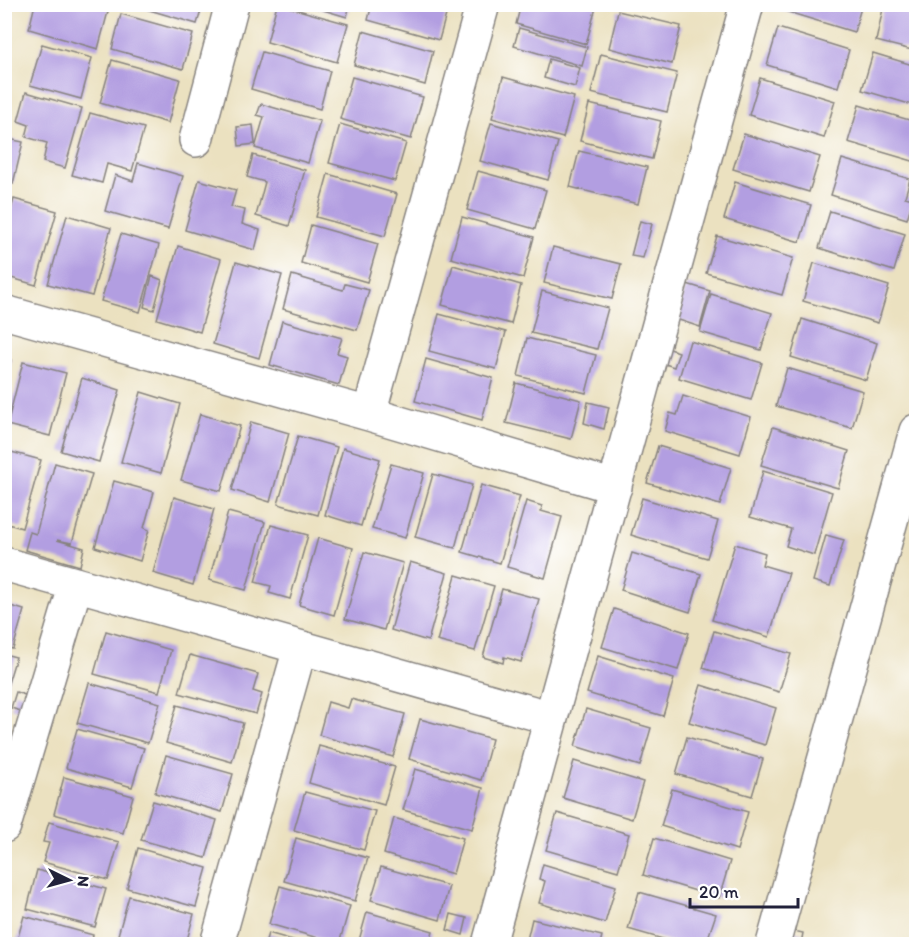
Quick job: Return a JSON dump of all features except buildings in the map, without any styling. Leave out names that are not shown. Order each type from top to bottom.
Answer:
[{"type":"street","points":[[196,140],[232,4]]},
{"type":"street","points":[[369,414],[483,4]]},
{"type":"street","points":[[489,945],[747,4]]},
{"type":"street","points":[[4,312],[369,414],[615,487]]},
{"type":"street","points":[[773,945],[916,431]]},
{"type":"street","points":[[4,564],[551,718]]},
{"type":"street","points":[[4,826],[75,584]]},
{"type":"street","points":[[217,945],[300,648]]}]
